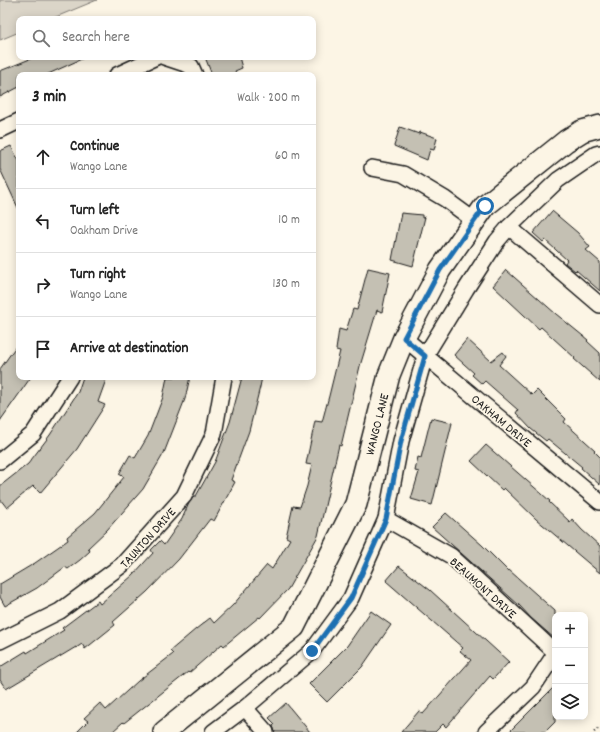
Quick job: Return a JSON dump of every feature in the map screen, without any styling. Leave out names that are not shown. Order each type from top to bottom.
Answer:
[{"type":"main road","name":"WANGO LANE","points":[[164,732],[294,628],[356,504],[389,375],[404,338],[440,270],[485,206],[566,141],[582,131],[600,126]]},
{"type":"street","points":[[124,72],[150,60]]},
{"type":"street","points":[[173,60],[191,66],[194,72]]},
{"type":"street","points":[[0,130],[16,122]]},
{"type":"street","points":[[213,732],[312,651],[347,604],[386,519],[401,441],[425,356],[478,271],[509,227],[558,180],[596,154],[600,153]]},
{"type":"street","points":[[372,168],[403,174],[445,199],[475,222]]},
{"type":"street","points":[[509,227],[600,305]]},
{"type":"street","name":"OAKHAM DRIVE","points":[[404,338],[600,502]]},
{"type":"street","points":[[0,461],[34,434],[68,380]]},
{"type":"street","name":"TAUNTON DRIVE","points":[[0,641],[60,611],[122,565],[184,496],[214,434],[223,380]]},
{"type":"street","name":"BEAUMONT DRIVE","points":[[386,519],[452,556],[552,650]]},
{"type":"street","name":"BEAUMONT DRIVE","points":[[486,732],[533,687],[552,658]]},
{"type":"street","points":[[244,708],[266,732]]},
{"type":"path","points":[[594,732],[600,727]]},
{"type":"shaded area","points":[[0,0],[97,0],[58,16],[16,16],[16,33],[0,40]]},
{"type":"building","points":[[28,60],[79,60],[53,72],[16,72],[16,89],[0,97],[0,71]]},
{"type":"building","points":[[206,60],[240,60],[242,68],[236,72],[211,72]]},
{"type":"building","points":[[400,127],[419,134],[420,132],[437,138],[434,150],[430,149],[427,160],[394,146]]},
{"type":"building","points":[[11,146],[16,155],[16,204],[0,169],[0,151]]},
{"type":"building","points":[[552,211],[578,233],[590,247],[586,250],[600,262],[600,291],[576,270],[575,271],[565,263],[567,260],[545,240],[543,242],[533,233]]},
{"type":"building","points":[[401,213],[422,215],[422,218],[425,217],[413,266],[392,260]]},
{"type":"building","points":[[368,268],[390,273],[382,312],[377,310],[360,366],[341,446],[339,445],[318,536],[288,589],[260,618],[259,617],[224,646],[222,644],[189,673],[188,672],[112,732],[77,732],[88,721],[84,718],[100,703],[106,710],[138,681],[173,654],[170,651],[196,629],[210,618],[214,623],[233,605],[267,565],[272,569],[290,539],[286,537],[293,506],[300,507],[307,486],[312,465],[306,464],[315,421],[322,422],[340,351],[336,350],[339,329],[346,331],[353,309],[357,310]]},
{"type":"building","points":[[506,270],[588,340],[587,341],[600,353],[600,382],[541,327],[539,329],[493,286]]},
{"type":"building","points":[[467,339],[491,361],[503,352],[506,356],[499,365],[532,395],[537,390],[566,419],[564,422],[595,450],[594,451],[600,457],[600,485],[581,468],[582,467],[548,439],[546,441],[531,429],[516,413],[518,410],[485,381],[482,384],[472,375],[474,373],[454,355]]},
{"type":"building","points":[[16,346],[16,380],[29,380],[0,421],[0,369]]},
{"type":"building","points":[[82,380],[106,380],[98,402],[105,405],[77,449],[40,493],[33,486],[7,508],[0,499],[0,486],[28,464],[50,435],[78,392]]},
{"type":"building","points":[[166,380],[189,380],[185,399],[164,453],[143,489],[107,530],[88,548],[90,551],[80,560],[68,569],[65,567],[37,588],[5,606],[0,597],[0,584],[35,563],[68,540],[67,537],[95,513],[124,477],[119,474],[130,455],[135,458],[148,436],[163,397]]},
{"type":"building","points":[[241,380],[261,380],[249,431],[231,480],[235,482],[214,521],[210,519],[179,559],[147,592],[113,622],[115,625],[85,649],[82,644],[76,647],[6,689],[0,680],[0,667],[26,651],[27,653],[64,630],[62,628],[98,601],[100,604],[133,575],[153,553],[151,550],[160,541],[164,545],[182,519],[189,503],[194,496],[196,496],[215,462],[230,422]]},
{"type":"building","points":[[431,418],[452,423],[432,505],[411,499],[419,472],[415,471],[418,457],[421,458]]},
{"type":"building","points":[[486,445],[550,501],[549,502],[570,522],[572,519],[600,546],[600,573],[536,519],[504,488],[502,490],[471,461]]},
{"type":"building","points":[[446,513],[482,545],[508,571],[509,570],[555,611],[552,612],[552,636],[520,606],[432,527]]},
{"type":"building","points":[[399,566],[430,590],[509,662],[493,679],[490,676],[446,727],[443,724],[435,732],[401,732],[419,711],[423,714],[471,660],[460,651],[463,648],[386,581]]},
{"type":"building","points":[[371,611],[391,625],[362,667],[327,702],[309,684],[347,646]]},
{"type":"building","points":[[552,689],[552,720],[555,720],[555,722],[545,732],[509,732]]},
{"type":"building","points":[[286,703],[310,732],[275,732],[273,726],[275,724],[269,718]]},
{"type":"route","points":[[312,651],[351,598],[386,519],[401,441],[425,356],[404,338],[440,270],[485,206]]}]
